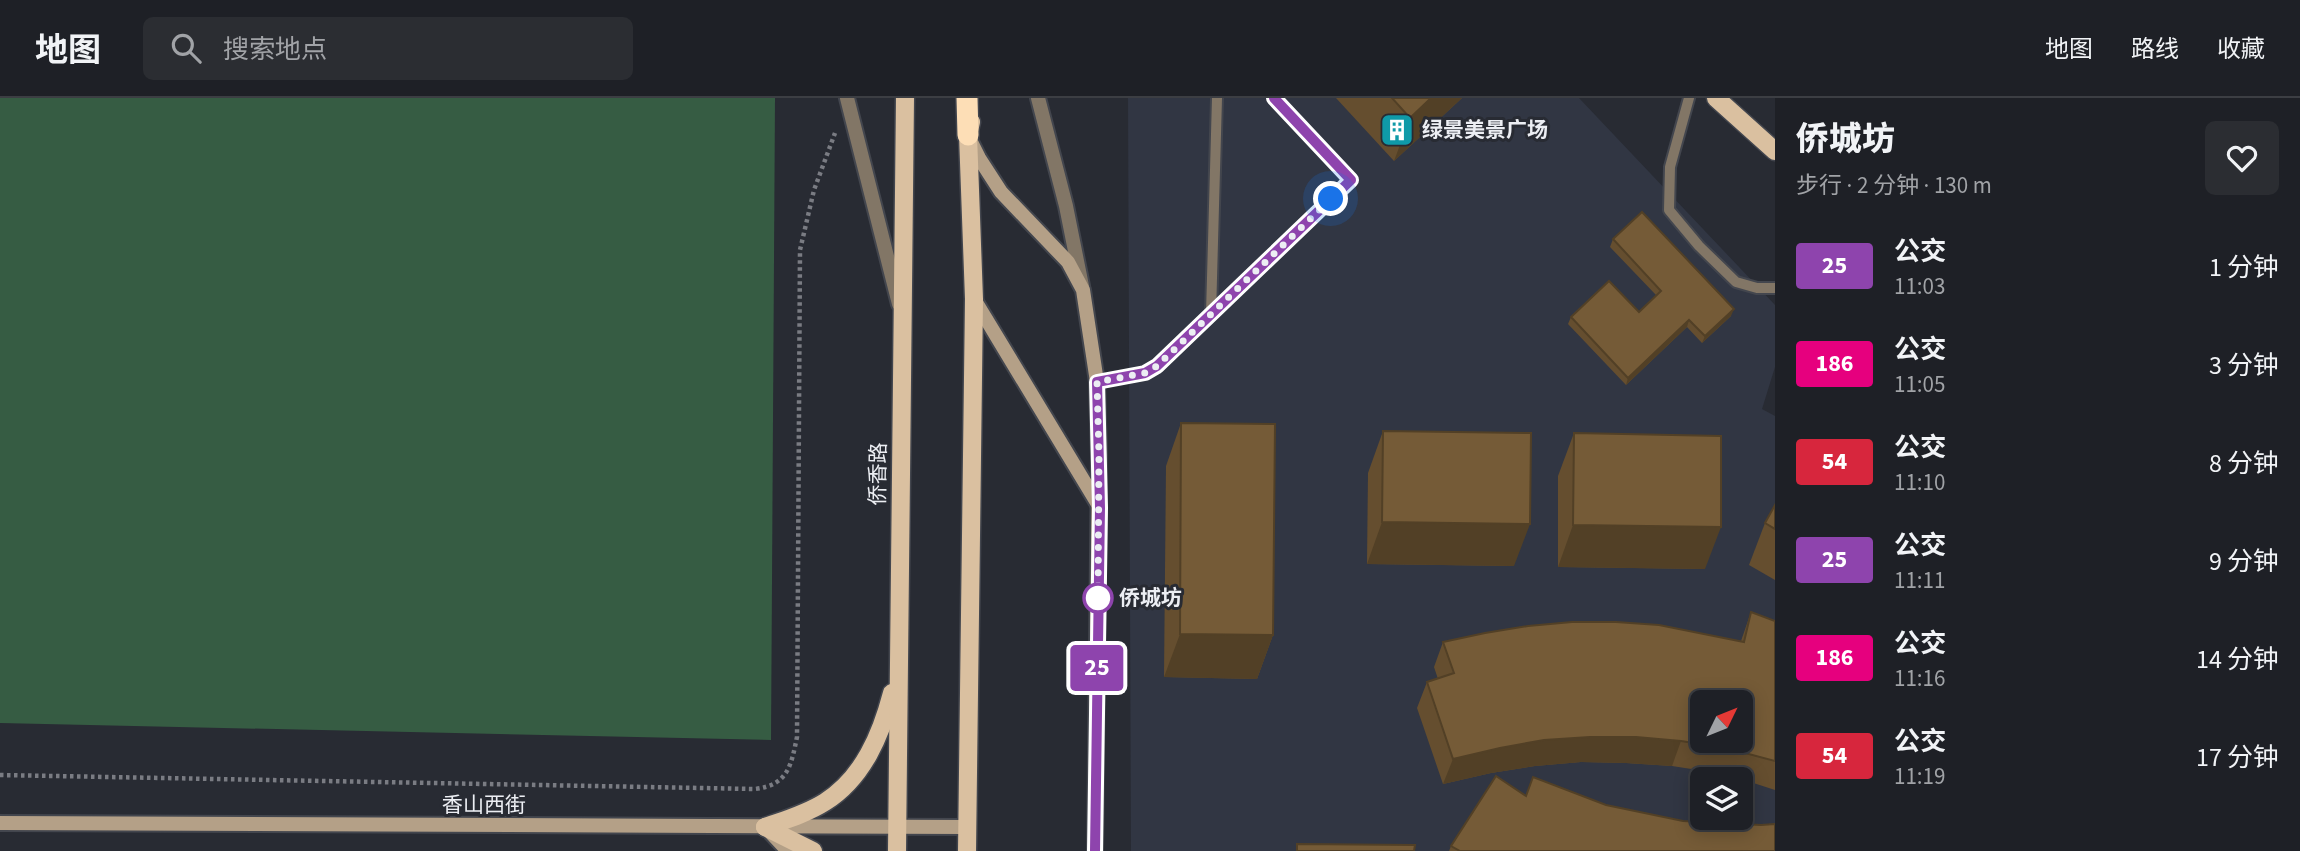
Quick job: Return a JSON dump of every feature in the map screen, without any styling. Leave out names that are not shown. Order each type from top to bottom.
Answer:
[{"type":"highway","points":[[967,98],[968,135]]},
{"type":"main road","name":"侨香路","points":[[897,851],[905,98]]},
{"type":"main road","points":[[967,851],[974,299],[968,135],[977,98]]},
{"type":"main road","points":[[1716,98],[1775,151]]},
{"type":"main road","points":[[968,135],[1001,192],[1068,262],[1083,290],[1097,382],[1100,508],[1095,851]]},
{"type":"main road","points":[[974,299],[1100,508]]},
{"type":"main road","points":[[765,827],[804,813],[844,787],[871,751],[887,710],[898,670]]},
{"type":"main road","name":"香山西街","points":[[0,823],[967,827]]},
{"type":"main road","points":[[765,827],[788,851]]},
{"type":"main road","points":[[765,827],[813,851]]},
{"type":"street","points":[[847,98],[902,316]]},
{"type":"street","points":[[1038,98],[1066,206],[1083,290]]},
{"type":"lane","points":[[1211,314],[1217,98]]},
{"type":"lane","points":[[1097,382],[1145,373],[1157,366],[1351,180],[1274,98]]},
{"type":"lane","points":[[1689,98],[1670,167],[1669,210],[1699,246],[1735,282],[1757,288],[1775,288]]},
{"type":"path","points":[[0,775],[755,789],[771,787],[783,778],[792,760],[797,737],[800,250],[814,190],[835,131]]},
{"type":"shaded area","name":"侨城坊","points":[[1128,98],[1579,98],[1775,305],[1775,367],[1762,409],[1775,416],[1775,851],[1131,851]]},
{"type":"green space","points":[[0,98],[775,98],[771,740],[0,723]]},
{"type":"building","points":[[1392,98],[1431,98],[1410,118]]},
{"type":"building","points":[[1642,212],[1734,309],[1705,336],[1689,320],[1628,378],[1571,317],[1609,281],[1639,312],[1661,291],[1613,239]]},
{"type":"building","points":[[1181,423],[1275,424],[1273,635],[1180,634]]},
{"type":"building","points":[[1383,431],[1531,433],[1530,524],[1382,522]]},
{"type":"building","points":[[1574,433],[1721,436],[1721,527],[1573,525]]},
{"type":"building","points":[[1775,505],[1775,529],[1765,523]]},
{"type":"building","points":[[1751,612],[1775,621],[1775,761],[1745,753],[1754,752],[1754,690],[1690,690],[1690,742],[1636,737],[1544,740],[1453,759],[1427,682],[1454,673],[1443,642],[1528,626],[1572,622],[1659,625],[1744,642]]},
{"type":"building","points":[[1496,776],[1526,796],[1533,777],[1606,805],[1690,821],[1690,830],[1753,830],[1753,825],[1775,824],[1775,851],[1460,851],[1451,846]]},
{"type":"building","points":[[1297,844],[1415,845],[1414,851],[1297,851]]},
{"type":"bus line","name":"25","points":[[1095,851],[1100,508],[1097,382],[1145,373],[1157,366],[1351,180],[1274,98]]},
{"type":"place","name":"绿景美景广场","points":[[1397,130]]},
{"type":"place","name":"侨城坊","points":[[1098,598]]},
{"type":"route","points":[[1098,598],[1100,508],[1097,382],[1145,373],[1157,366],[1331,199]]}]
